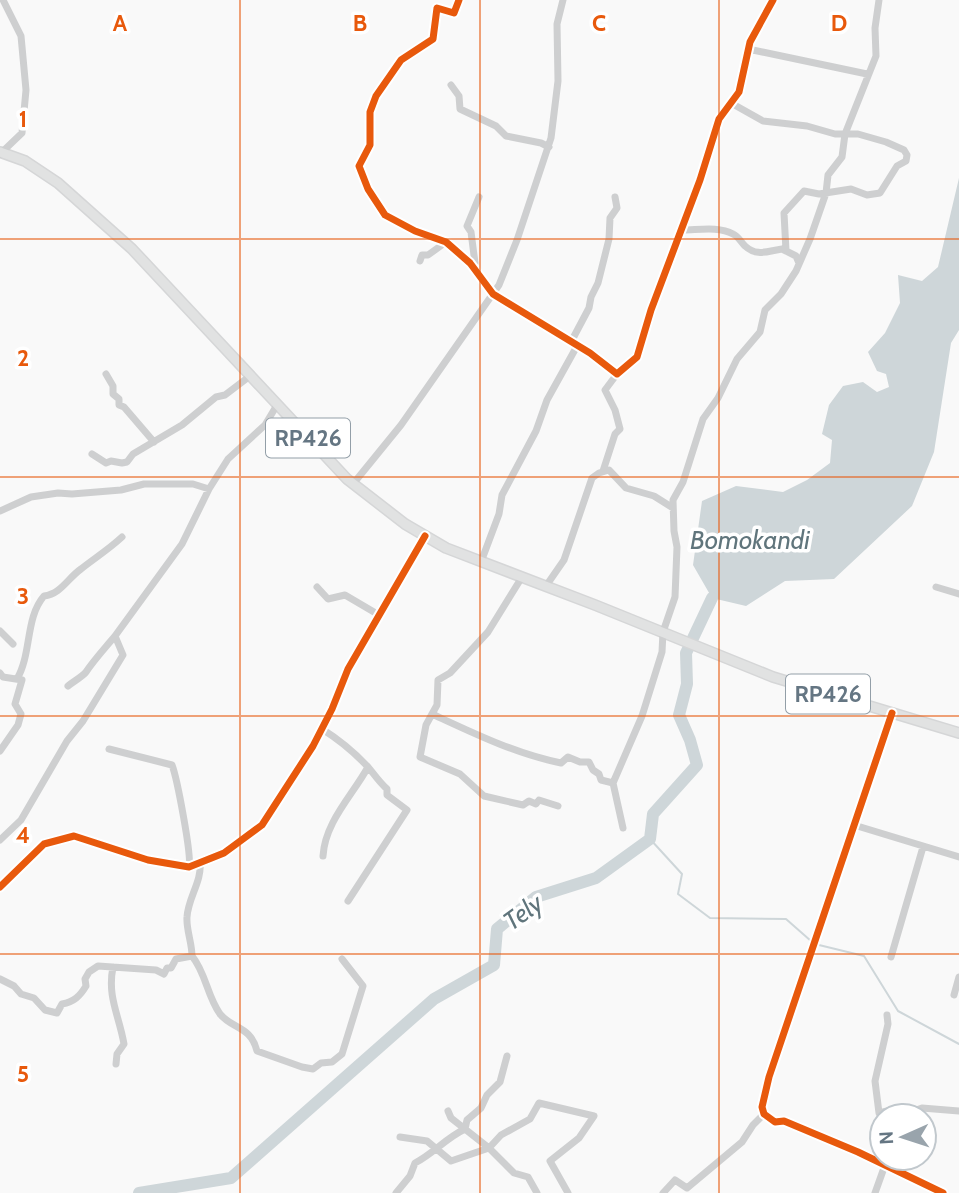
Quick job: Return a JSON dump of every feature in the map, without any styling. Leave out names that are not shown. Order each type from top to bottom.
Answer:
[{"type":"main road","name":"RP426","points":[[0,153],[25,161],[58,183],[123,241],[353,484],[405,524],[446,548],[773,677],[959,733]]},
{"type":"street","points":[[0,153],[22,132],[26,90],[21,36],[3,0]]},
{"type":"street","points":[[460,0],[454,13],[438,8],[433,39],[401,60],[376,96],[370,112],[370,145],[359,166],[368,188],[385,215],[415,231],[446,242],[470,263],[493,294],[618,374]]},
{"type":"street","points":[[353,484],[401,425],[499,285],[549,147],[558,81],[557,24],[562,0]]},
{"type":"street","points":[[603,471],[615,434],[620,429],[615,410],[605,390],[637,357],[651,310],[683,230],[719,120],[738,92],[750,42],[774,0]]},
{"type":"street","points":[[623,828],[613,783],[642,716],[662,652],[663,632],[675,597],[677,547],[673,500],[683,482],[703,419],[718,398],[737,359],[760,332],[765,310],[781,294],[799,264],[826,193],[828,174],[842,157],[845,134],[876,56],[875,28],[879,0]]},
{"type":"street","points":[[748,49],[867,74]]},
{"type":"street","points":[[451,85],[459,96],[460,109],[496,126],[506,136],[549,147]]},
{"type":"street","points":[[731,103],[764,121],[807,126],[835,134],[858,134],[904,150],[907,155],[905,161],[889,176],[880,193],[867,195],[851,189],[826,193],[804,191],[784,213],[786,251]]},
{"type":"street","points":[[506,127],[506,136]]},
{"type":"street","points":[[470,263],[475,263],[475,253],[467,221],[479,197]]},
{"type":"street","points":[[481,562],[499,514],[502,495],[536,430],[590,308],[591,297],[601,275],[610,239],[610,218],[617,208],[615,197]]},
{"type":"street","points":[[683,230],[717,230],[735,234],[747,248],[761,255],[771,251],[786,251],[796,257],[799,264]]},
{"type":"street","points":[[420,261],[422,256],[428,255],[446,242]]},
{"type":"street","points":[[106,374],[113,386],[113,394],[119,399],[119,405],[124,407],[154,442]]},
{"type":"street","points":[[92,454],[106,463],[111,460],[122,463],[182,425],[216,397],[225,395],[250,376]]},
{"type":"street","points":[[68,686],[85,674],[115,636],[182,544],[209,489],[228,459],[265,425],[277,405]]},
{"type":"street","points":[[546,586],[564,560],[593,478],[603,471],[608,470],[626,488],[654,496],[673,508]]},
{"type":"street","points":[[0,511],[31,497],[58,492],[72,494],[121,490],[144,484],[193,484],[209,489]]},
{"type":"street","points":[[0,887],[44,844],[74,836],[148,860],[189,867],[224,853],[262,824],[290,784],[322,729],[348,669],[425,536]]},
{"type":"street","points":[[17,679],[28,644],[33,612],[39,601],[68,582],[82,567],[104,554],[122,537]]},
{"type":"street","points":[[522,577],[488,632],[450,673],[439,680],[437,705],[426,725],[420,757],[460,774],[484,796],[523,805],[529,802],[536,804],[539,800],[558,806]]},
{"type":"street","points":[[317,587],[328,599],[345,595],[379,615]]},
{"type":"street","points":[[936,587],[959,594]]},
{"type":"street","points":[[0,631],[13,644]]},
{"type":"street","points":[[0,840],[21,820],[67,741],[83,721],[123,655],[115,636]]},
{"type":"street","points":[[0,673],[3,677],[22,680],[15,705],[21,714],[18,725],[0,751]]},
{"type":"street","points":[[868,1158],[784,1121],[775,1122],[764,1114],[762,1107],[769,1077],[892,713]]},
{"type":"street","points":[[432,714],[453,726],[544,760],[561,763],[568,757],[589,762],[601,780],[613,783]]},
{"type":"street","points":[[322,729],[368,767],[387,789],[387,795],[407,810],[348,901]]},
{"type":"street","points":[[109,749],[172,765],[191,861],[189,867]]},
{"type":"street","points":[[323,856],[329,830],[368,767]]},
{"type":"street","points":[[854,825],[959,857]]},
{"type":"street","points":[[891,957],[923,846]]},
{"type":"street","points":[[200,863],[201,871],[189,903],[186,920],[192,956],[208,983],[208,990],[221,1015],[237,1024],[254,1040],[257,1051],[302,1068],[313,1069],[321,1063],[332,1062],[342,1054],[363,986],[342,959]]},
{"type":"street","points":[[0,979],[14,986],[21,994],[34,998],[46,1010],[57,1013],[62,1004],[80,996],[86,986],[85,979],[89,972],[98,966],[156,970],[164,974],[176,959],[192,956]]},
{"type":"street","points":[[113,967],[112,1004],[124,1044],[117,1054],[116,1064]]},
{"type":"street","points":[[954,995],[959,977]]},
{"type":"street","points":[[887,1015],[888,1024],[875,1081],[879,1112],[911,1112],[922,1108],[959,1111]]},
{"type":"street","points":[[396,1193],[410,1176],[415,1163],[433,1154],[452,1136],[465,1129],[467,1120],[481,1108],[487,1095],[500,1082],[507,1056]]},
{"type":"street","points":[[400,1137],[427,1141],[451,1161],[489,1148],[501,1136],[530,1119],[539,1103],[594,1116],[579,1138],[551,1161],[568,1193]]},
{"type":"street","points":[[448,1111],[451,1118],[489,1148],[514,1173],[528,1177],[537,1193]]},
{"type":"street","points":[[663,1193],[675,1180],[687,1188],[694,1184],[742,1142],[764,1114]]},
{"type":"street","points":[[875,1193],[882,1172]]},
{"type":"street","points":[[900,1172],[943,1193]]},
{"type":"water","name":"Bomokandi","points":[[959,178],[959,330],[951,343],[934,452],[912,506],[834,579],[785,581],[746,606],[712,598],[693,565],[702,501],[736,486],[783,492],[807,480],[830,463],[832,440],[822,434],[829,405],[843,386],[863,382],[877,392],[889,387],[886,374],[877,371],[868,352],[885,333],[900,303],[898,275],[922,281],[938,267]]},
{"type":"waterway","name":"Tely","points":[[139,1193],[231,1178],[434,999],[494,965],[497,929],[536,897],[596,878],[650,839],[653,814],[697,765],[679,715],[687,684],[686,653],[712,598]]},
{"type":"waterway","points":[[650,839],[682,874],[678,894],[710,918],[786,919],[811,941]]},
{"type":"waterway","points":[[819,945],[864,956],[898,1011],[959,1044]]},
{"type":"cycle path","points":[[459,0],[454,13],[437,8],[433,39],[401,60],[376,96],[370,112],[370,145],[359,166],[368,189],[385,215],[415,231],[446,242],[470,263],[493,294],[590,353],[617,374],[637,357],[719,119],[739,92],[750,42],[773,0]]},
{"type":"cycle path","points":[[0,887],[44,844],[74,836],[148,860],[189,867],[224,853],[262,825],[313,746],[348,669],[425,536]]},
{"type":"cycle path","points":[[892,713],[769,1077],[762,1107],[764,1114],[775,1122],[784,1121],[858,1152],[943,1193]]}]
